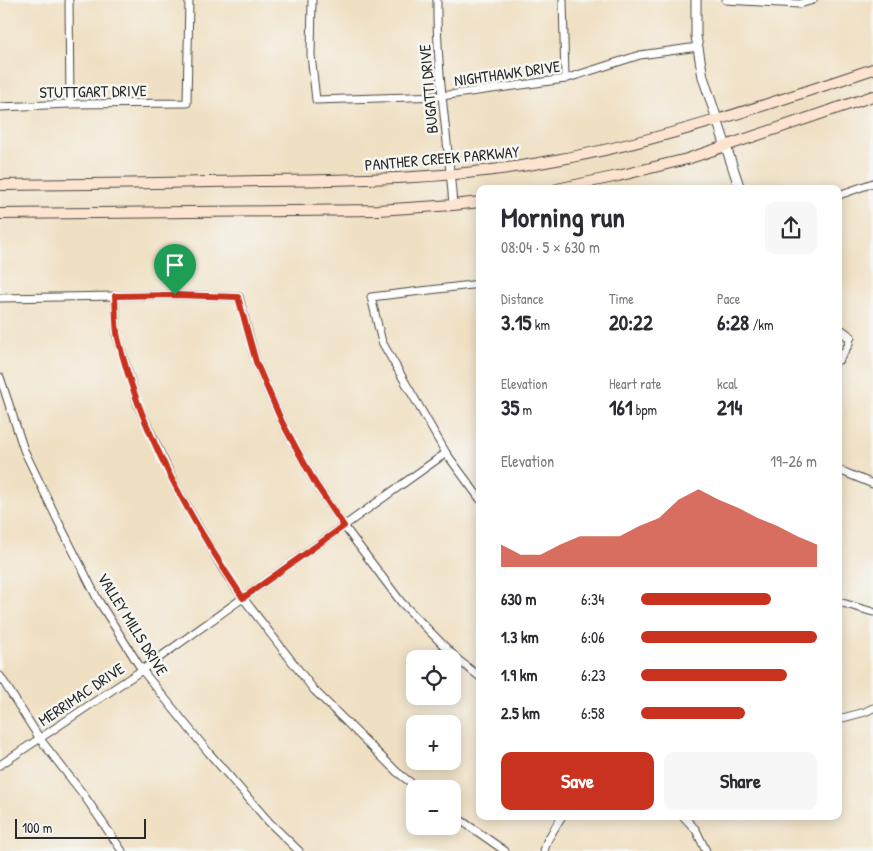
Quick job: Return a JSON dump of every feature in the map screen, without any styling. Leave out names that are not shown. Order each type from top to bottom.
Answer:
[{"type":"main road","name":"PANTHER CREEK PARKWAY","points":[[0,185],[355,180],[451,175],[557,160],[716,121],[873,69]]},
{"type":"main road","points":[[576,185],[687,159],[873,96]]},
{"type":"main road","points":[[0,214],[378,210],[476,202]]},
{"type":"street","points":[[69,0],[70,104]]},
{"type":"street","name":"STUTTGART DRIVE","points":[[0,107],[70,104],[187,103],[189,0]]},
{"type":"street","name":"NIGHTHAWK DRIVE","points":[[312,0],[311,54],[316,100],[441,96],[565,79],[640,55],[698,47]]},
{"type":"street","name":"BUGATTI DRIVE","points":[[437,0],[436,30],[441,96],[453,205]]},
{"type":"street","points":[[563,0],[565,79]]},
{"type":"street","points":[[696,0],[696,36],[703,78],[739,185]]},
{"type":"street","points":[[726,0],[800,4],[813,0]]},
{"type":"street","points":[[842,194],[873,183]]},
{"type":"street","points":[[476,284],[371,297],[382,342],[446,453],[476,494]]},
{"type":"street","points":[[0,298],[175,295],[238,297],[256,362],[282,422],[315,483],[344,526],[401,602],[457,659],[476,674]]},
{"type":"street","points":[[115,296],[117,336],[138,405],[177,489],[224,571],[314,690],[407,780]]},
{"type":"street","points":[[842,331],[850,337],[849,344],[842,355]]},
{"type":"street","name":"VALLEY MILLS DRIVE","points":[[0,377],[24,450],[55,514],[98,600],[142,670],[209,754],[269,822],[299,851]]},
{"type":"street","name":"MERRIMAC DRIVE","points":[[0,766],[142,670],[446,453]]},
{"type":"street","points":[[842,471],[873,484]]},
{"type":"street","points":[[842,603],[873,612]]},
{"type":"street","points":[[0,676],[40,739],[83,794],[122,851]]},
{"type":"street","points":[[842,718],[873,708]]},
{"type":"street","points":[[461,820],[505,851]]},
{"type":"street","points":[[544,851],[547,841],[560,820]]},
{"type":"street","points":[[687,820],[696,830],[706,851]]},
{"type":"route","points":[[175,295],[238,297],[256,362],[282,422],[315,483],[344,526],[243,598],[224,571],[177,489],[138,405],[117,336],[115,296],[175,295]]}]
